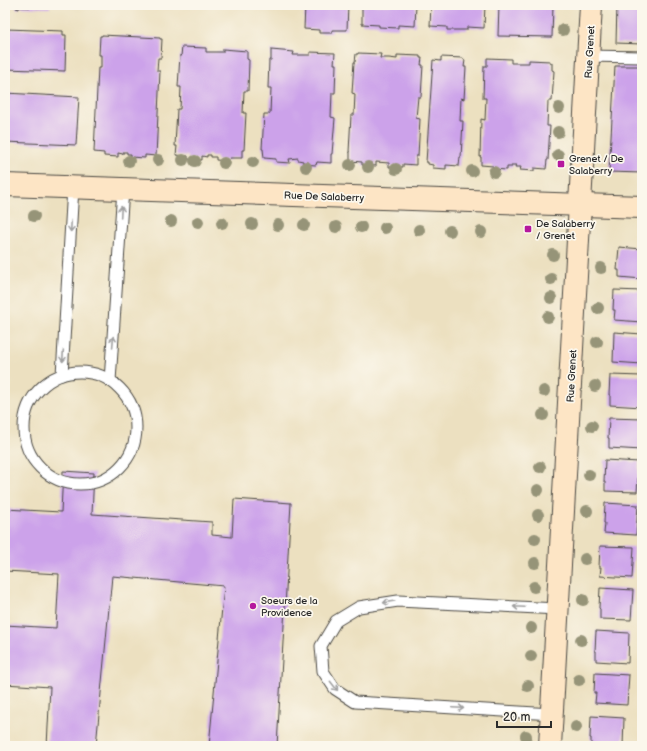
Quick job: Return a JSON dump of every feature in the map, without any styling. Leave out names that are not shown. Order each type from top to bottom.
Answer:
[{"type":"street","name":"Rue Grenet","points":[[550,746],[591,5]]},
{"type":"street","name":"Rue De Salaberry","points":[[5,185],[642,207]]},
{"type":"lane","points":[[588,56],[642,57]]},
{"type":"lane","points":[[62,375],[73,187]]},
{"type":"lane","points":[[110,381],[123,189]]},
{"type":"lane","points":[[79,372],[95,374],[110,381],[124,394],[133,410],[136,429],[132,448],[123,464],[108,476],[91,483],[72,484],[54,478],[39,467],[28,452],[24,433],[25,414],[33,397],[46,383],[62,375],[79,372]]},
{"type":"lane","points":[[552,714],[355,702],[335,690],[323,671],[321,646],[336,621],[359,607],[398,601],[558,609]]},
{"type":"building","points":[[16,5],[50,5],[50,8],[19,7],[19,9],[16,8]]},
{"type":"building","points":[[305,5],[348,5],[347,30],[332,30],[332,33],[319,33],[319,30],[304,29]]},
{"type":"building","points":[[362,5],[416,5],[415,26],[398,25],[398,28],[362,24]]},
{"type":"building","points":[[431,5],[485,5],[484,28],[467,27],[467,30],[447,30],[447,27],[430,26]]},
{"type":"building","points":[[499,5],[553,5],[552,37],[498,36]]},
{"type":"building","points":[[617,5],[642,5],[642,44],[616,43]]},
{"type":"building","points":[[6,29],[63,31],[63,35],[66,35],[65,71],[5,69]]},
{"type":"building","points":[[100,36],[162,39],[161,58],[158,58],[157,71],[160,71],[156,156],[145,155],[145,158],[131,157],[131,154],[123,152],[123,154],[118,153],[118,157],[104,156],[104,153],[94,152],[98,68],[101,68],[101,55],[99,55]]},
{"type":"building","points":[[182,47],[206,48],[206,52],[223,52],[223,49],[247,51],[247,59],[249,60],[248,91],[244,91],[243,113],[246,113],[244,150],[242,150],[242,158],[230,158],[229,161],[216,160],[216,157],[207,155],[207,157],[202,156],[202,160],[188,159],[188,156],[176,155],[177,109],[180,109],[181,87],[178,87]]},
{"type":"building","points":[[271,50],[294,52],[293,55],[310,55],[310,52],[335,53],[335,93],[332,93],[331,117],[335,118],[331,163],[317,162],[316,165],[303,164],[303,161],[298,160],[298,158],[289,159],[290,163],[276,162],[276,159],[264,158],[262,149],[264,114],[270,114],[271,88],[268,88],[269,60],[271,60]]},
{"type":"building","points":[[356,54],[381,54],[380,58],[397,59],[397,55],[420,56],[420,58],[422,58],[421,97],[418,97],[416,118],[420,119],[418,156],[416,156],[416,165],[403,164],[403,167],[389,167],[389,163],[376,162],[376,166],[362,165],[362,162],[350,161],[351,115],[354,115],[355,94],[352,93],[354,62]]},
{"type":"building","points":[[441,57],[463,58],[465,60],[464,67],[466,67],[464,99],[461,98],[460,121],[463,121],[461,157],[459,166],[446,165],[446,169],[433,168],[433,165],[426,162],[433,60],[441,61]]},
{"type":"building","points":[[487,58],[511,59],[511,63],[529,63],[529,60],[550,61],[550,63],[552,63],[552,70],[554,71],[552,101],[548,101],[547,126],[550,126],[546,169],[534,168],[534,171],[520,170],[521,167],[515,167],[516,165],[512,165],[512,167],[507,167],[507,170],[493,169],[493,166],[481,165],[481,119],[485,120],[486,98],[483,98],[484,66],[487,66]]},
{"type":"building","points":[[615,66],[642,66],[642,173],[609,172]]},
{"type":"building","points":[[5,93],[79,97],[76,145],[5,142]]},
{"type":"building","points":[[619,247],[642,249],[642,279],[619,277],[619,270],[617,270]]},
{"type":"building","points":[[614,290],[642,291],[642,322],[614,320]]},
{"type":"building","points":[[614,332],[642,334],[642,364],[613,362]]},
{"type":"building","points":[[610,375],[642,376],[642,407],[610,405]]},
{"type":"building","points":[[609,418],[642,419],[641,450],[609,448]]},
{"type":"building","points":[[605,460],[639,462],[637,492],[605,491]]},
{"type":"building","name":"Soeurs de la Providence","points":[[63,471],[94,473],[92,514],[212,522],[212,535],[232,537],[234,499],[291,503],[277,746],[209,746],[224,586],[112,576],[96,746],[47,746],[50,687],[5,684],[5,625],[56,628],[59,574],[5,571],[5,509],[61,512]]},
{"type":"building","points":[[605,503],[638,505],[636,535],[604,533]]},
{"type":"building","points":[[600,546],[634,547],[632,578],[600,576]]},
{"type":"building","points":[[600,588],[633,590],[631,620],[600,619]]},
{"type":"building","points":[[596,631],[629,633],[628,663],[596,661]]},
{"type":"building","points":[[595,673],[629,675],[627,705],[595,703]]},
{"type":"building","points":[[591,716],[624,718],[623,746],[591,746]]},
{"type":"place","name":"Grenet / De Salaberry","points":[[561,164]]},
{"type":"place","name":"De Salaberry / Grenet","points":[[528,229]]},
{"type":"place","name":"Soeurs de la Providence","points":[[253,606]]}]
